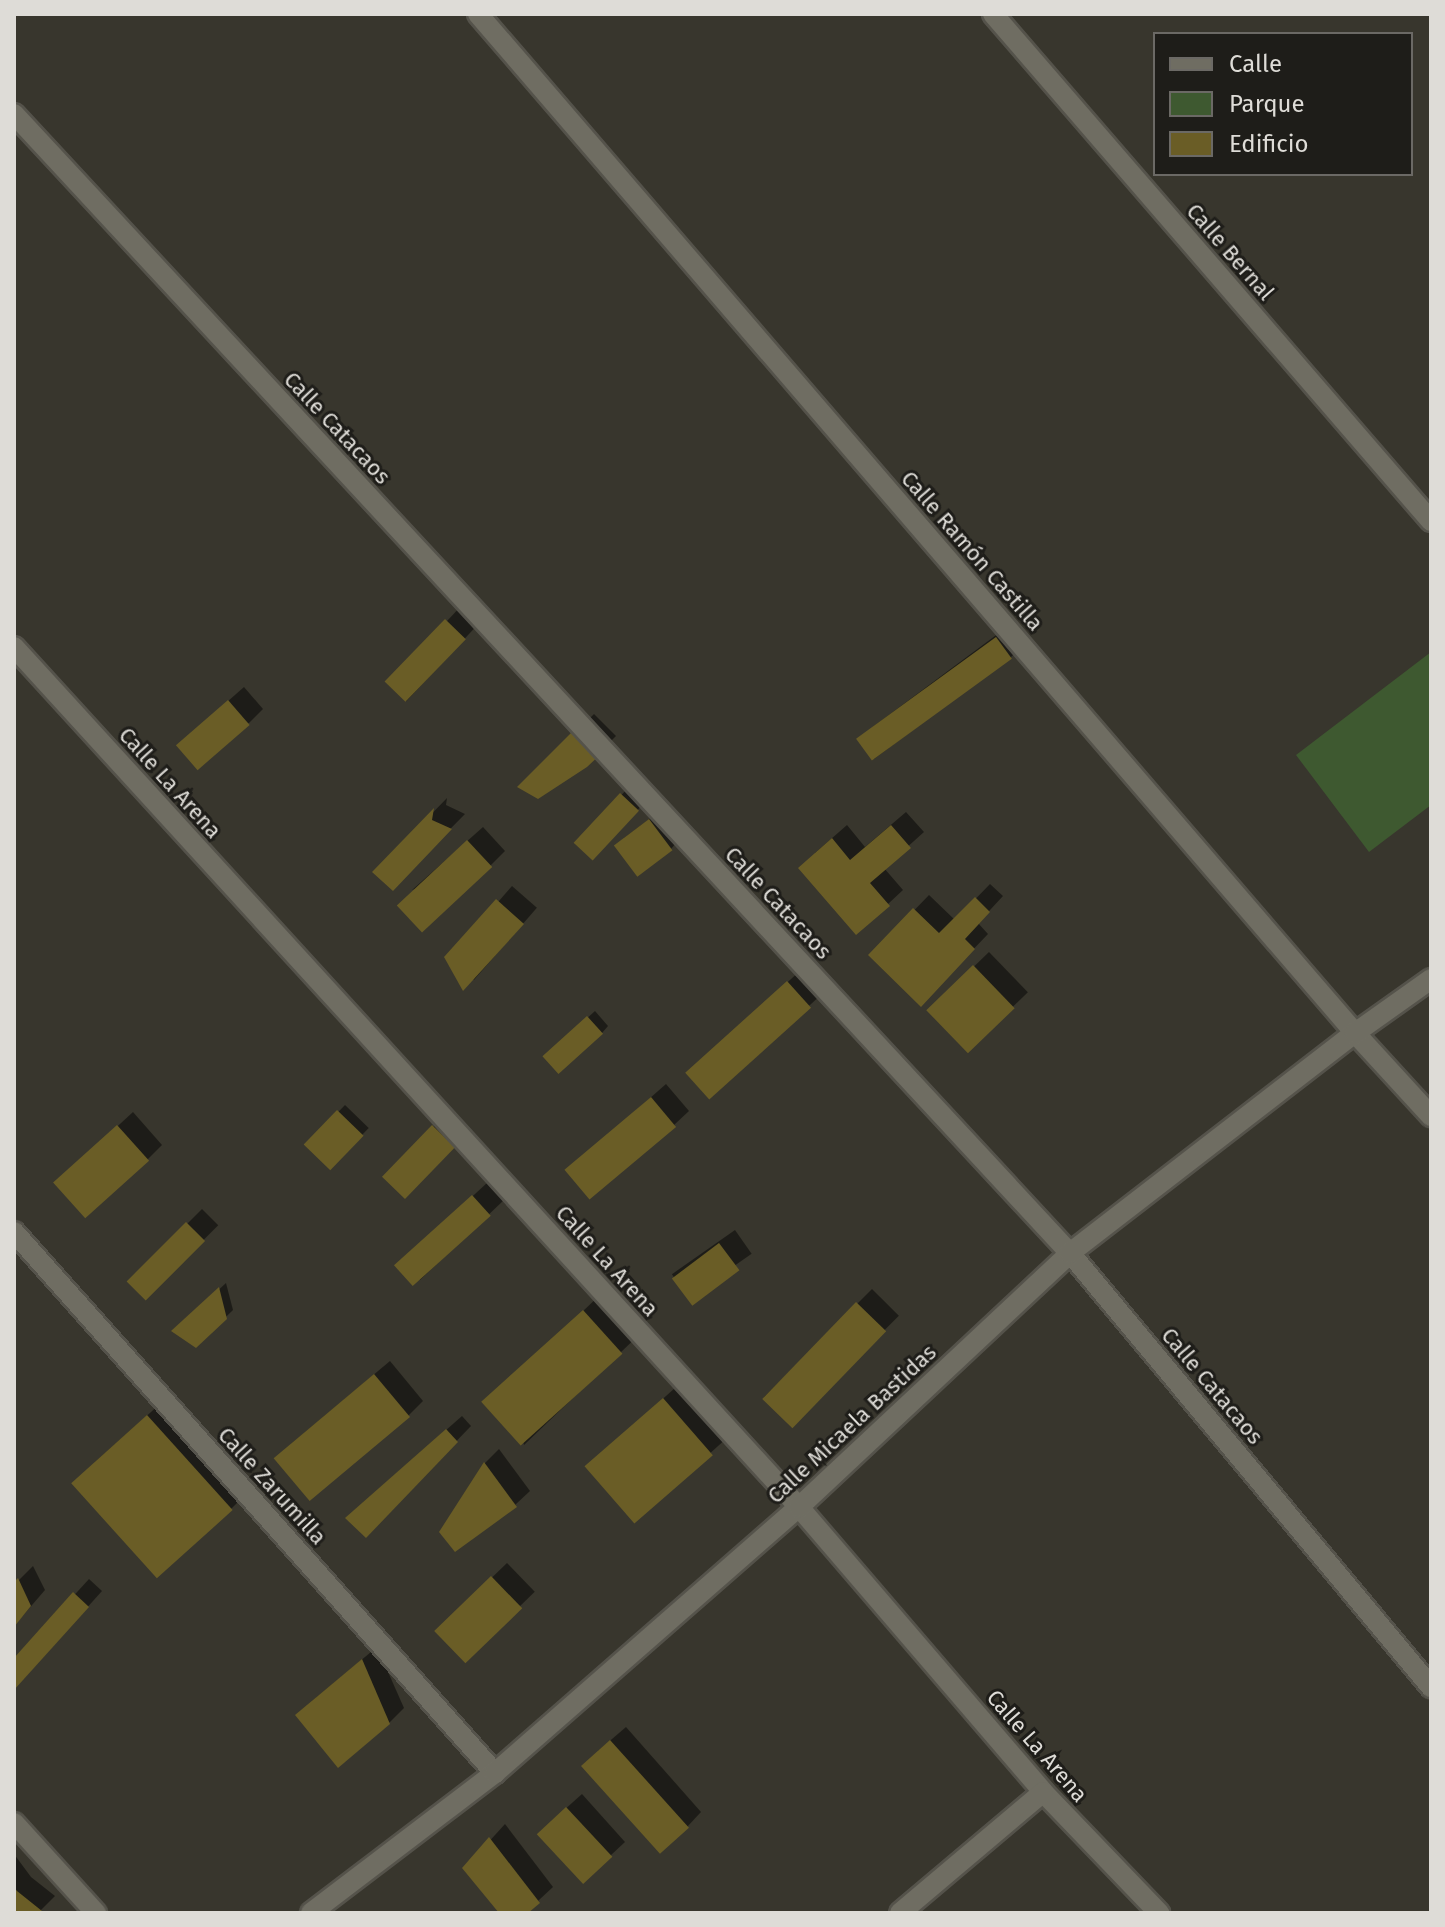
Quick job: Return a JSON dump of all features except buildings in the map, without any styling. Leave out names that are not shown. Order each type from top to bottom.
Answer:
[{"type":"street","name":"Calle Ramón Castilla","points":[[478,14],[1355,1033],[1431,1116]]},
{"type":"street","name":"Calle Bernal","points":[[993,14],[1431,521]]},
{"type":"street","name":"Calle Catacaos","points":[[14,114],[1070,1253],[1431,1687]]},
{"type":"street","name":"Calle La Arena","points":[[14,647],[799,1507],[1043,1792],[1159,1913]]},
{"type":"street","name":"Calle Micaela Bastidas","points":[[319,1911],[495,1773],[799,1507],[1070,1253],[1355,1033],[1431,979]]},
{"type":"street","name":"Calle Zarumilla","points":[[14,1232],[495,1773]]},
{"type":"street","points":[[900,1913],[1043,1792]]},
{"type":"street","points":[[14,1823],[96,1913]]},
{"type":"green space","points":[[1431,652],[1431,805],[1369,852],[1296,755]]}]
